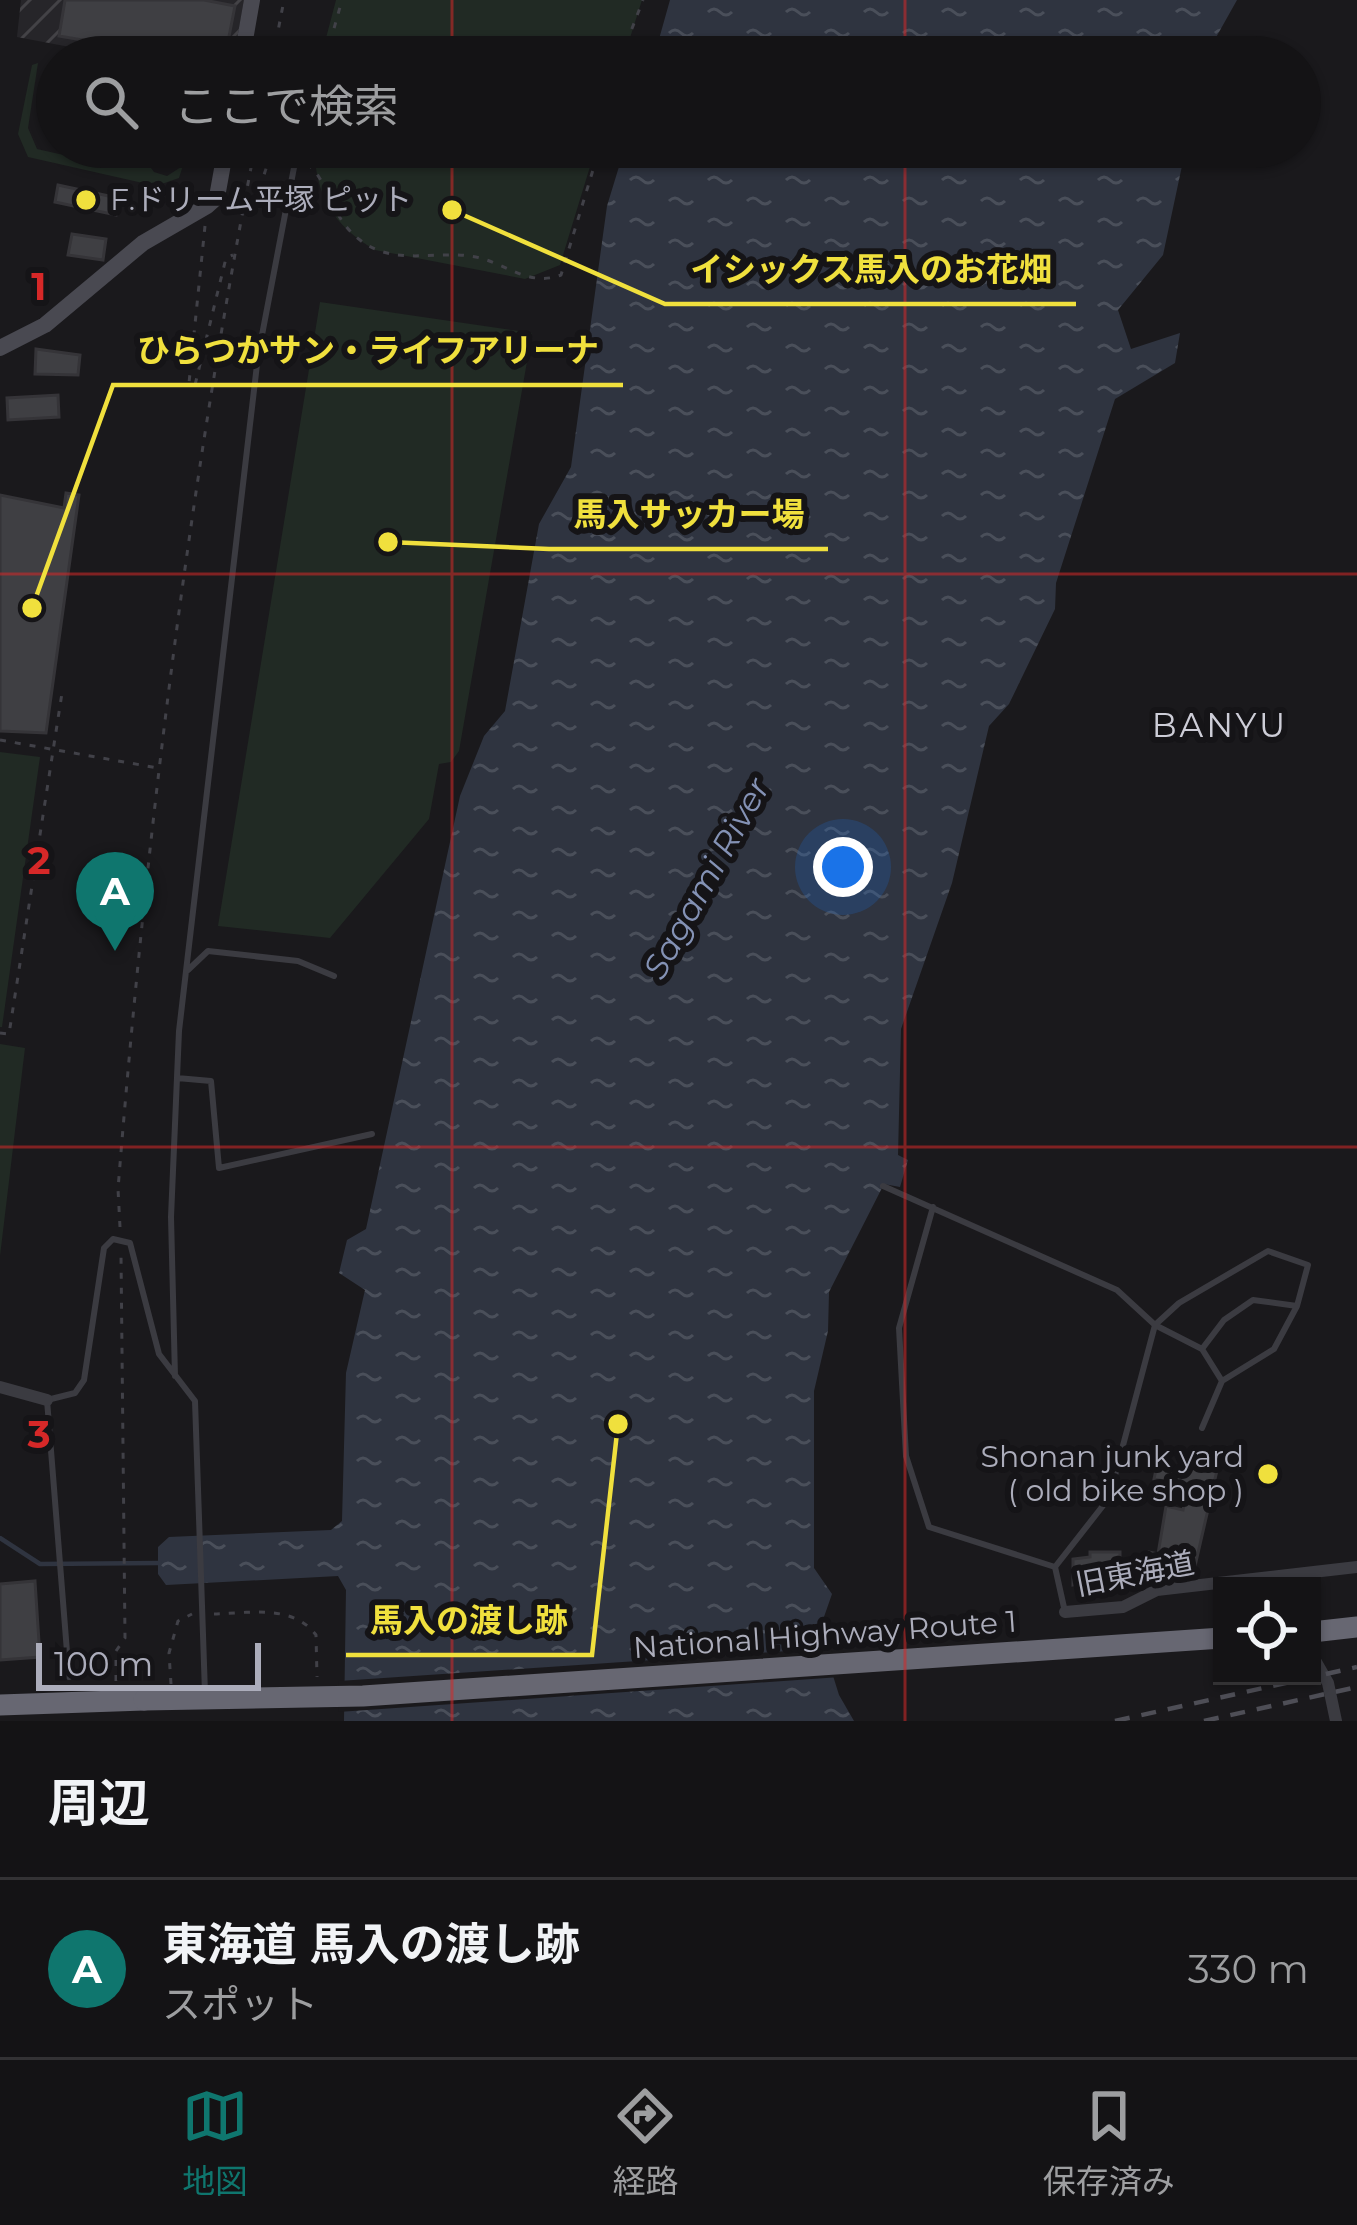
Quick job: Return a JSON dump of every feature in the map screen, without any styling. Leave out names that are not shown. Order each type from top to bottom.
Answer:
[{"type":"highway","name":"National Highway Route 1","points":[[0,1705],[363,1696],[1213,1640]]},
{"type":"street","points":[[246,36],[252,0]]},
{"type":"street","points":[[0,348],[45,325],[142,243],[207,206],[217,197],[222,168]]},
{"type":"street","points":[[0,1387],[47,1400]]},
{"type":"street","name":"旧東海道","points":[[1065,1612],[1123,1607],[1157,1591],[1357,1567]]},
{"type":"street","points":[[1302,1571],[1302,1577]]},
{"type":"street","points":[[1321,1671],[1336,1721]]},
{"type":"lane","points":[[176,1376],[171,1217],[186,973],[258,356],[298,168]]},
{"type":"lane","points":[[186,973],[208,951],[298,961],[334,976]]},
{"type":"lane","points":[[177,1078],[211,1081],[219,1168],[372,1134]]},
{"type":"lane","points":[[883,1186],[1118,1290],[1156,1325],[1202,1349],[1222,1381]]},
{"type":"lane","points":[[934,1207],[899,1328],[906,1456],[929,1527],[1055,1567]]},
{"type":"lane","points":[[69,1677],[47,1400],[75,1393],[84,1380],[104,1248],[113,1239],[130,1243],[159,1354],[195,1401],[205,1721]]},
{"type":"lane","points":[[1055,1567],[1108,1498],[1156,1325],[1179,1304],[1268,1251],[1308,1265],[1297,1306],[1274,1348],[1222,1381],[1202,1428]]},
{"type":"lane","points":[[1202,1349],[1224,1319],[1253,1300],[1297,1306]]},
{"type":"lane","points":[[1055,1567],[1065,1612]]},
{"type":"path","points":[[277,36],[284,0]]},
{"type":"path","points":[[332,36],[342,0]]},
{"type":"path","points":[[629,36],[643,0]]},
{"type":"path","points":[[116,1692],[116,1651],[125,1638],[118,1189],[141,915],[178,596],[251,168]]},
{"type":"path","points":[[244,206],[253,209],[266,168]]},
{"type":"path","points":[[313,168],[336,219],[364,244],[402,256],[470,256],[545,280],[561,275],[570,255],[594,168]]},
{"type":"path","points":[[207,206],[188,383],[195,385],[226,258],[237,254]]},
{"type":"path","points":[[0,1033],[9,1034],[62,693]]},
{"type":"path","points":[[0,740],[158,768]]},
{"type":"path","points":[[92,885],[144,892]]},
{"type":"path","points":[[89,906],[141,915]]},
{"type":"path","points":[[171,1688],[172,1635],[178,1621],[204,1614],[280,1612],[298,1618],[316,1635],[317,1676]]},
{"type":"shaded area","points":[[21,0],[244,0],[238,36],[36,36],[36,41],[17,37]]},
{"type":"shaded area","points":[[336,0],[642,0],[631,36],[327,36]]},
{"type":"shaded area","points":[[36,64],[36,76],[28,128],[36,159],[28,157],[18,134]]},
{"type":"shaded area","points":[[77,168],[151,168],[167,176],[182,168],[179,178],[156,186]]},
{"type":"shaded area","points":[[316,168],[590,168],[560,265],[525,279],[375,250],[338,220]]},
{"type":"shaded area","points":[[320,302],[532,333],[459,751],[451,762],[439,764],[429,819],[330,938],[218,926]]},
{"type":"shaded area","points":[[0,752],[40,757],[2,1027],[0,1027]]},
{"type":"shaded area","points":[[0,1044],[25,1048],[0,1256]]},
{"type":"water","points":[[670,0],[1237,0],[1217,36],[660,36]]},
{"type":"water","name":"Sagami River","points":[[619,168],[1182,168],[1163,255],[1118,310],[1131,349],[1180,333],[1175,363],[1115,399],[1056,583],[1055,609],[1009,704],[989,726],[952,883],[901,1029],[898,1155],[908,1160],[900,1187],[884,1184],[829,1292],[828,1331],[814,1391],[814,1568],[832,1594],[819,1631],[839,1695],[854,1721],[344,1721],[346,1590],[338,1576],[166,1585],[158,1574],[158,1547],[169,1537],[331,1530],[342,1521],[346,1373],[365,1290],[339,1273],[347,1240],[366,1229],[460,796],[484,736],[505,711],[539,524],[571,467],[607,206]]},
{"type":"pier","points":[[831,1648],[840,1677],[338,1712],[339,1681]]},
{"type":"building","points":[[65,0],[204,0],[235,6],[229,36],[59,36]]},
{"type":"building","name":"F.ドリーム平塚 ピット","points":[[58,185],[118,198],[116,215],[55,202]]},
{"type":"building","points":[[72,234],[106,239],[103,260],[68,255]]},
{"type":"building","points":[[36,349],[80,355],[78,375],[35,374]]},
{"type":"building","points":[[58,395],[59,417],[8,420],[7,398]]},
{"type":"building","points":[[66,493],[79,495],[46,733],[0,731],[0,495],[64,508]]},
{"type":"building","points":[[1182,1456],[1218,1466],[1193,1575],[1166,1578],[1144,1573],[1149,1552],[1158,1554],[1166,1506],[1183,1510],[1188,1486],[1154,1479],[1157,1465],[1178,1470]]},
{"type":"building","points":[[1090,1552],[1120,1552],[1120,1570],[1108,1570],[1108,1578],[1073,1585],[1073,1559],[1090,1557]]},
{"type":"building","points":[[35,1581],[40,1657],[0,1660],[0,1584]]},
{"type":"waterway","points":[[0,1538],[40,1564],[160,1563]]},
{"type":"railway","points":[[1115,1721],[1357,1667]]},
{"type":"railway","points":[[1204,1721],[1357,1687]]},
{"type":"place","name":"F.ドリーム平塚 ピット","points":[[86,200]]},
{"type":"place","name":"イシックス馬入のお花畑","points":[[452,210]]},
{"type":"place","name":"馬入サッカー場","points":[[388,542]]},
{"type":"place","name":"ひらつかサン・ライフアリーナ","points":[[32,608]]},
{"type":"place","name":"東海道 馬入の渡し跡","points":[[115,951]]},
{"type":"place","name":"馬入の渡し跡","points":[[618,1424]]},
{"type":"place","name":"Shonan junk yard ( old bike shop )","points":[[1268,1474]]},
{"type":"district","name":"BANYU","points":[[1220,725]]}]
